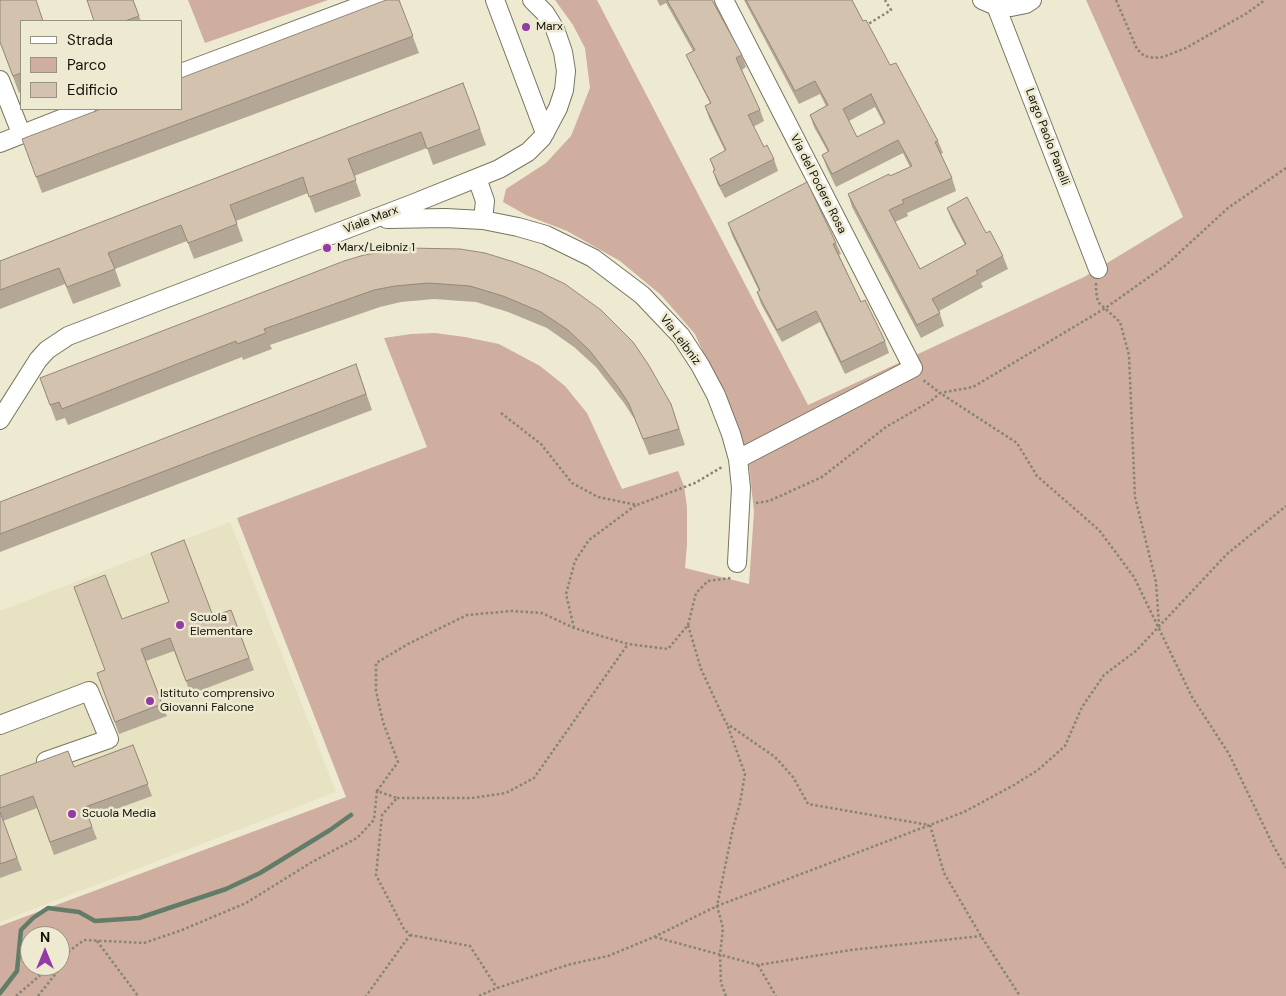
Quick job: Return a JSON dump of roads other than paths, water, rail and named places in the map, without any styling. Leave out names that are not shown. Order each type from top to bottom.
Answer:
[{"type":"street","points":[[182,73],[376,0]]},
{"type":"street","points":[[495,0],[545,133]]},
{"type":"street","name":"Viale Marx","points":[[0,420],[38,360],[47,350],[68,336],[371,220],[499,169],[523,156],[533,148],[545,133],[562,100],[565,83],[566,65],[562,45],[545,13],[532,0]]},
{"type":"street","name":"Via del Podere Rosa","points":[[724,0],[913,368],[738,459]]},
{"type":"street","name":"Largo Paolo Panelli","points":[[989,3],[1011,7],[1026,4],[1032,0]]},
{"type":"street","name":"Largo Paolo Panelli","points":[[989,3],[1098,268]]},
{"type":"street","points":[[0,80],[21,133]]},
{"type":"street","points":[[0,142],[83,110]]},
{"type":"street","points":[[477,178],[485,201],[483,220]]},
{"type":"street","name":"Via Leibniz","points":[[371,220],[433,218],[483,220],[528,230],[568,245],[600,262],[646,298],[675,329],[700,365],[724,415],[738,459],[740,480],[737,563]]},
{"type":"street","points":[[0,725],[89,691],[109,738],[30,767]]},
{"type":"waterway","points":[[0,993],[17,971],[21,930],[33,918],[48,908],[79,912],[95,921],[139,918],[226,889],[260,873],[351,815]]},
{"type":"place","name":"Marx","points":[[526,27]]},
{"type":"place","name":"Marx/Leibniz 1","points":[[327,248]]},
{"type":"place","name":"Scuola Elementare","points":[[180,625]]},
{"type":"place","name":"Istituto comprensivo Giovanni Falcone","points":[[150,701]]},
{"type":"place","name":"Scuola Media","points":[[72,814]]}]
